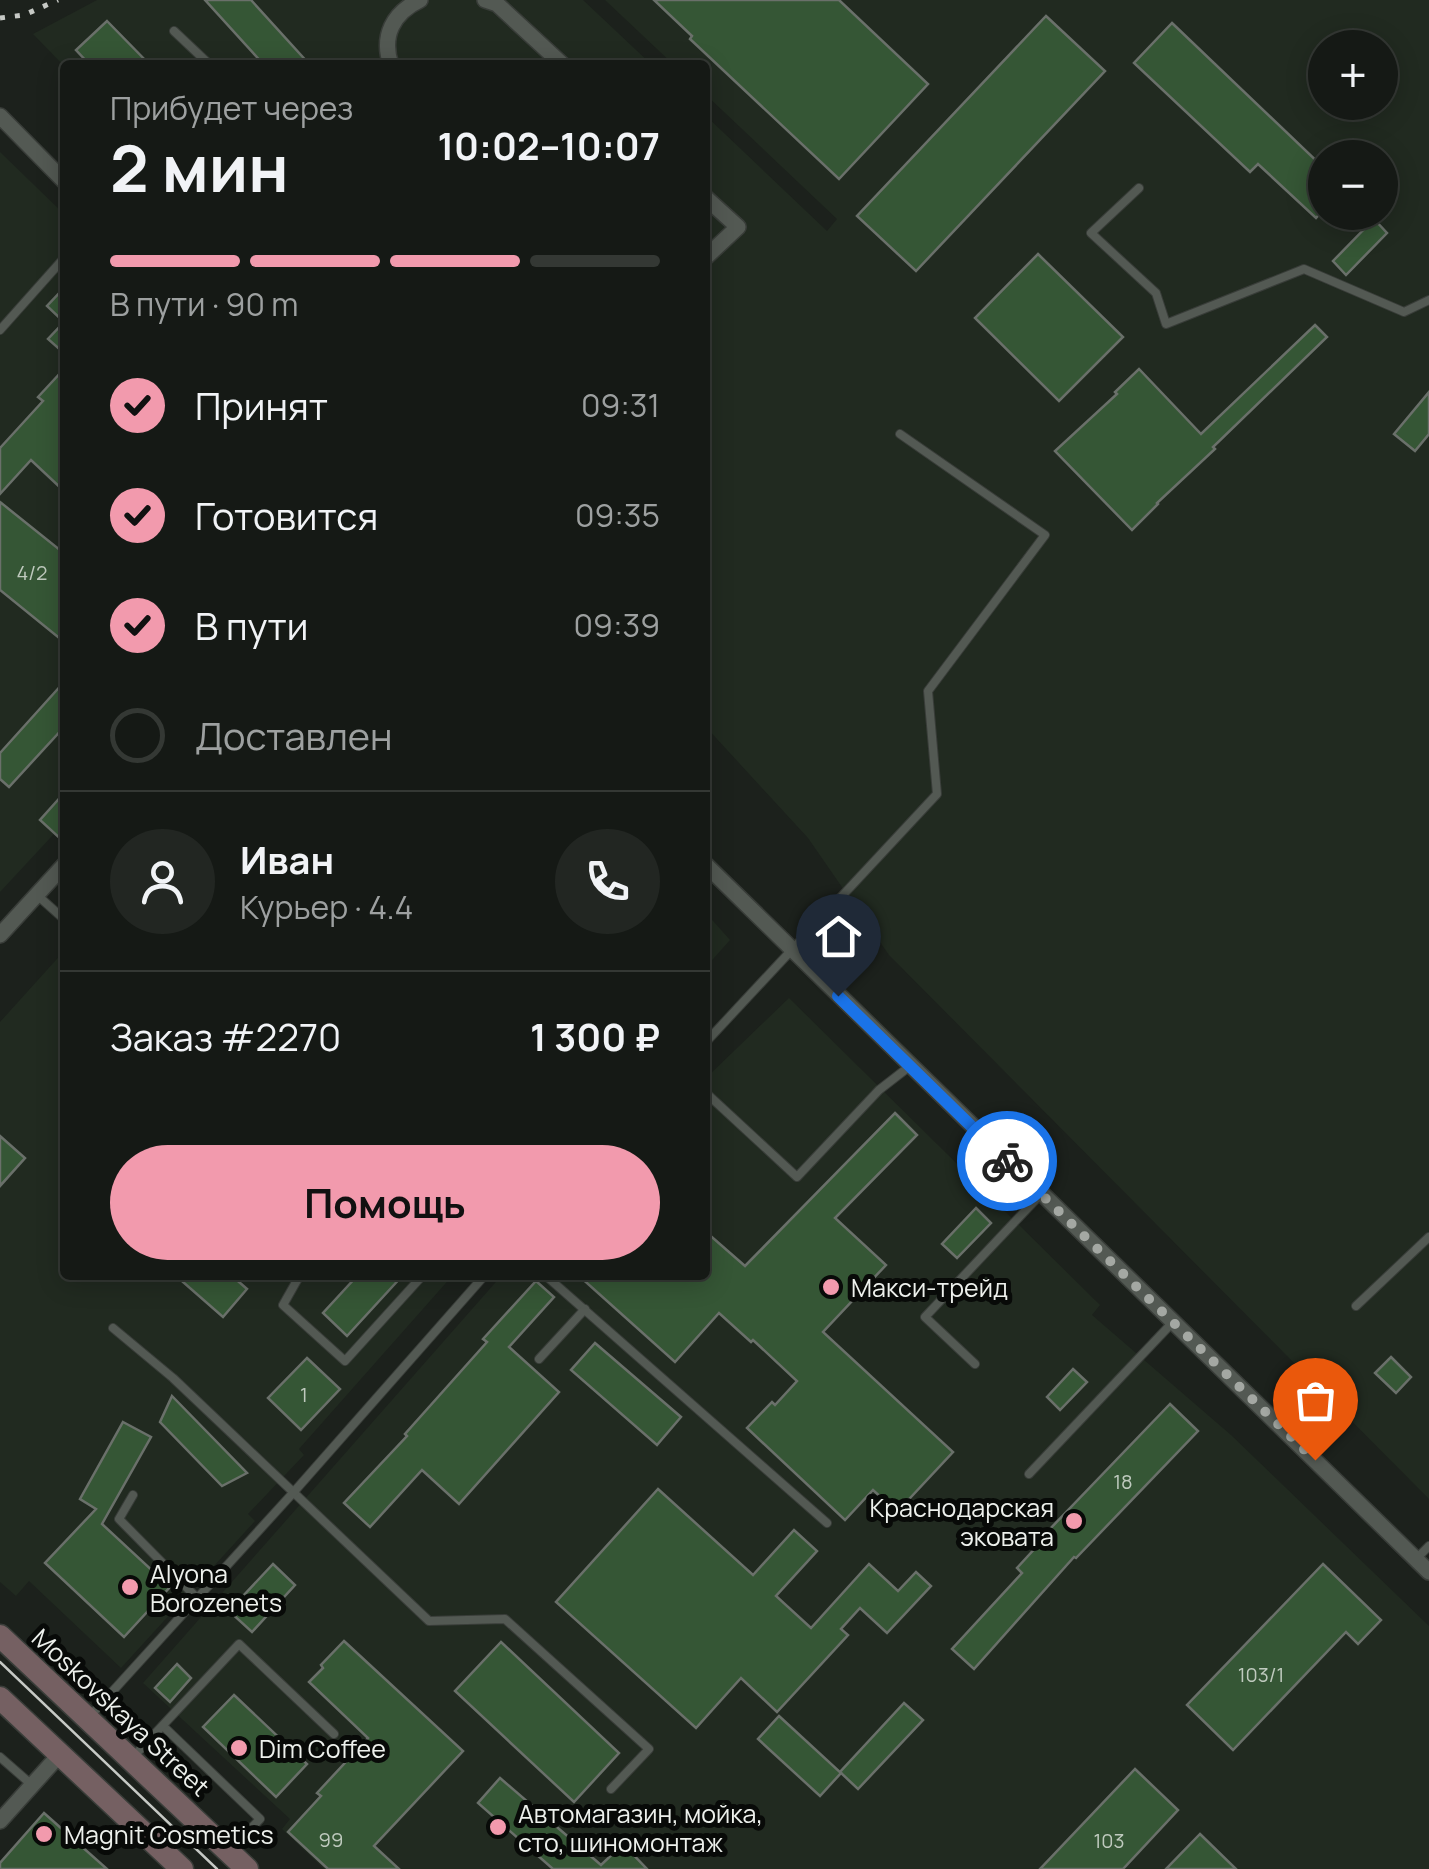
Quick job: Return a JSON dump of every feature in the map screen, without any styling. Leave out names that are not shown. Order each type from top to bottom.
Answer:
[{"type":"street","points":[[389,60],[386,49],[394,20],[420,0]]},
{"type":"street","points":[[485,0],[497,4],[558,60]]},
{"type":"street","points":[[0,116],[60,177]]},
{"type":"street","points":[[710,202],[738,227],[710,253]]},
{"type":"street","points":[[0,934],[60,869]]},
{"type":"street","points":[[710,869],[1429,1572]]},
{"type":"street","name":"Moskovskaya Street","points":[[0,1636],[247,1869]]},
{"type":"street","points":[[0,1698],[182,1869]]},
{"type":"street","points":[[0,1821],[61,1754]]},
{"type":"lane","points":[[174,31],[205,60]]},
{"type":"lane","points":[[1139,188],[1091,233],[1156,293],[1166,324],[1304,269],[1404,312],[1429,300]]},
{"type":"lane","points":[[0,330],[60,262]]},
{"type":"lane","points":[[710,1037],[937,794],[928,691],[1045,535],[900,434]]},
{"type":"lane","points":[[36,895],[60,916]]},
{"type":"lane","points":[[710,1097],[797,1177],[880,1090],[910,1066]]},
{"type":"lane","points":[[975,1364],[925,1316],[1041,1194]]},
{"type":"lane","points":[[1356,1306],[1429,1236]]},
{"type":"lane","points":[[297,1280],[283,1305],[345,1361],[418,1280]]},
{"type":"lane","points":[[88,1718],[480,1280]]},
{"type":"lane","points":[[551,1280],[827,1523]]},
{"type":"lane","points":[[540,1359],[585,1309]]},
{"type":"lane","points":[[1029,1474],[1172,1322]]},
{"type":"lane","points":[[112,1328],[172,1378],[428,1621],[504,1620],[648,1749],[611,1789]]},
{"type":"lane","points":[[133,1495],[120,1518],[197,1598]]},
{"type":"lane","points":[[1416,1558],[1429,1546]]},
{"type":"lane","points":[[131,1759],[238,1644],[334,1734]]},
{"type":"lane","points":[[163,1726],[260,1818],[229,1851]]},
{"type":"lane","points":[[0,1757],[32,1786]]},
{"type":"shaded area","points":[[97,0],[583,0],[647,60],[60,62],[33,34]]},
{"type":"shaded area","points":[[605,0],[1429,0],[1429,1499],[889,955],[808,838],[710,731],[710,120],[827,231],[837,219],[710,99],[710,60],[669,60]]},
{"type":"shaded area","points":[[0,152],[60,210],[60,827],[0,892]]},
{"type":"shaded area","points":[[710,918],[730,940],[710,962]]},
{"type":"shaded area","points":[[60,956],[60,1280],[449,1280],[299,1449],[304,1455],[248,1514],[255,1521],[121,1668],[29,1581],[16,1596],[0,1582],[0,1022]]},
{"type":"shaded area","points":[[789,998],[1100,1305],[1092,1315],[1231,1435],[1429,1626],[1429,1869],[324,1869],[282,1829],[290,1819],[143,1683],[498,1280],[710,1280],[710,1074]]},
{"type":"building","points":[[205,0],[251,0],[305,60],[259,60]]},
{"type":"building","points":[[654,0],[839,0],[928,84],[839,179]]},
{"type":"building","points":[[1046,16],[1105,71],[916,271],[857,216]]},
{"type":"building","points":[[107,21],[145,60],[85,60],[76,50]]},
{"type":"building","points":[[1172,23],[1308,153],[1308,211],[1258,164],[1250,172],[1134,63]]},
{"type":"building","points":[[1363,230],[1387,233],[1346,275],[1333,261]]},
{"type":"building","points":[[1038,254],[1123,337],[1059,401],[975,318]]},
{"type":"building","points":[[60,292],[60,318],[47,306]]},
{"type":"building","points":[[1315,325],[1327,337],[1132,530],[1055,451],[1139,369],[1201,434]]},
{"type":"building","points":[[60,326],[60,350],[48,339]]},
{"type":"building","points":[[60,373],[60,487],[31,460],[0,494],[0,448],[43,401],[38,397]]},
{"type":"building","points":[[1429,392],[1429,434],[1415,451],[1394,434]]},
{"type":"building","points":[[0,502],[60,550],[60,634],[58,637],[0,590]]},
{"type":"building","points":[[60,687],[60,731],[9,787],[0,779],[0,753]]},
{"type":"building","points":[[60,798],[60,838],[40,820]]},
{"type":"building","points":[[895,1113],[917,1135],[835,1218],[886,1265],[823,1332],[953,1452],[897,1512],[873,1490],[845,1520],[747,1428],[797,1381],[719,1313],[675,1362],[584,1280],[710,1280],[710,1235],[745,1266]]},
{"type":"building","points":[[0,1136],[25,1158],[0,1186]]},
{"type":"building","points":[[976,1208],[991,1223],[957,1258],[942,1244]]},
{"type":"building","points":[[181,1280],[237,1280],[247,1289],[223,1317]]},
{"type":"building","points":[[353,1280],[398,1280],[347,1336],[323,1313]]},
{"type":"building","points":[[536,1281],[554,1297],[509,1347],[559,1392],[459,1504],[422,1470],[370,1527],[344,1503],[407,1436],[487,1342],[483,1339]]},
{"type":"building","points":[[595,1343],[681,1417],[657,1445],[571,1370]]},
{"type":"building","points":[[1391,1357],[1411,1377],[1396,1393],[1375,1373]]},
{"type":"building","points":[[307,1358],[340,1389],[301,1430],[268,1398]]},
{"type":"building","points":[[1073,1369],[1087,1382],[1060,1410],[1047,1397]]},
{"type":"building","points":[[172,1396],[247,1473],[222,1486],[160,1422]]},
{"type":"building","points":[[1170,1404],[1198,1431],[1074,1557],[974,1669],[952,1649],[1022,1573],[1017,1568],[1048,1531]]},
{"type":"building","points":[[123,1422],[151,1437],[102,1524],[170,1587],[124,1637],[45,1563],[96,1509],[80,1499]]},
{"type":"building","points":[[658,1489],[753,1575],[794,1530],[817,1551],[776,1596],[811,1628],[869,1564],[898,1591],[916,1572],[931,1586],[887,1633],[860,1608],[841,1629],[848,1635],[777,1712],[741,1678],[696,1728],[556,1602]]},
{"type":"building","points":[[273,1564],[295,1585],[252,1632],[229,1611]]},
{"type":"building","points":[[1323,1564],[1381,1620],[1358,1644],[1346,1632],[1233,1750],[1187,1705]]},
{"type":"building","points":[[344,1641],[463,1751],[374,1846],[399,1869],[328,1869],[288,1832],[321,1796],[317,1793],[368,1738],[309,1682]]},
{"type":"building","points":[[501,1642],[619,1753],[574,1802],[455,1691]]},
{"type":"building","points":[[177,1664],[191,1678],[170,1702],[155,1688]]},
{"type":"building","points":[[234,1695],[307,1764],[276,1797],[203,1727]]},
{"type":"building","points":[[904,1703],[923,1720],[858,1789],[840,1772]]},
{"type":"building","points":[[779,1716],[841,1773],[820,1796],[758,1739]]},
{"type":"building","points":[[1135,1769],[1178,1810],[1123,1869],[1040,1869]]},
{"type":"building","points":[[500,1778],[601,1865],[623,1844],[647,1869],[553,1869],[478,1803]]},
{"type":"building","points":[[44,1813],[107,1869],[0,1869],[0,1863]]},
{"type":"building","points":[[1200,1834],[1236,1869],[1166,1869]]},
{"type":"tram line","points":[[0,1662],[217,1869]]},
{"type":"railway","points":[[0,18],[24,15],[58,0]]},
{"type":"way so far","points":[[1007,1161],[1315,1460]]},
{"type":"place","name":"Макси-трейд","points":[[831,1287]]},
{"type":"place","name":"Краснодарская эковата","points":[[1074,1521]]},
{"type":"place","name":"Alyona Borozenets","points":[[130,1587]]},
{"type":"place","name":"Dim Coffee","points":[[239,1748]]},
{"type":"place","name":"Автомагазин, мойка, сто, шиномонтаж","points":[[498,1827]]},
{"type":"place","name":"Magnit Cosmetics","points":[[44,1834]]},
{"type":"route","points":[[838,996],[1007,1161]]}]
